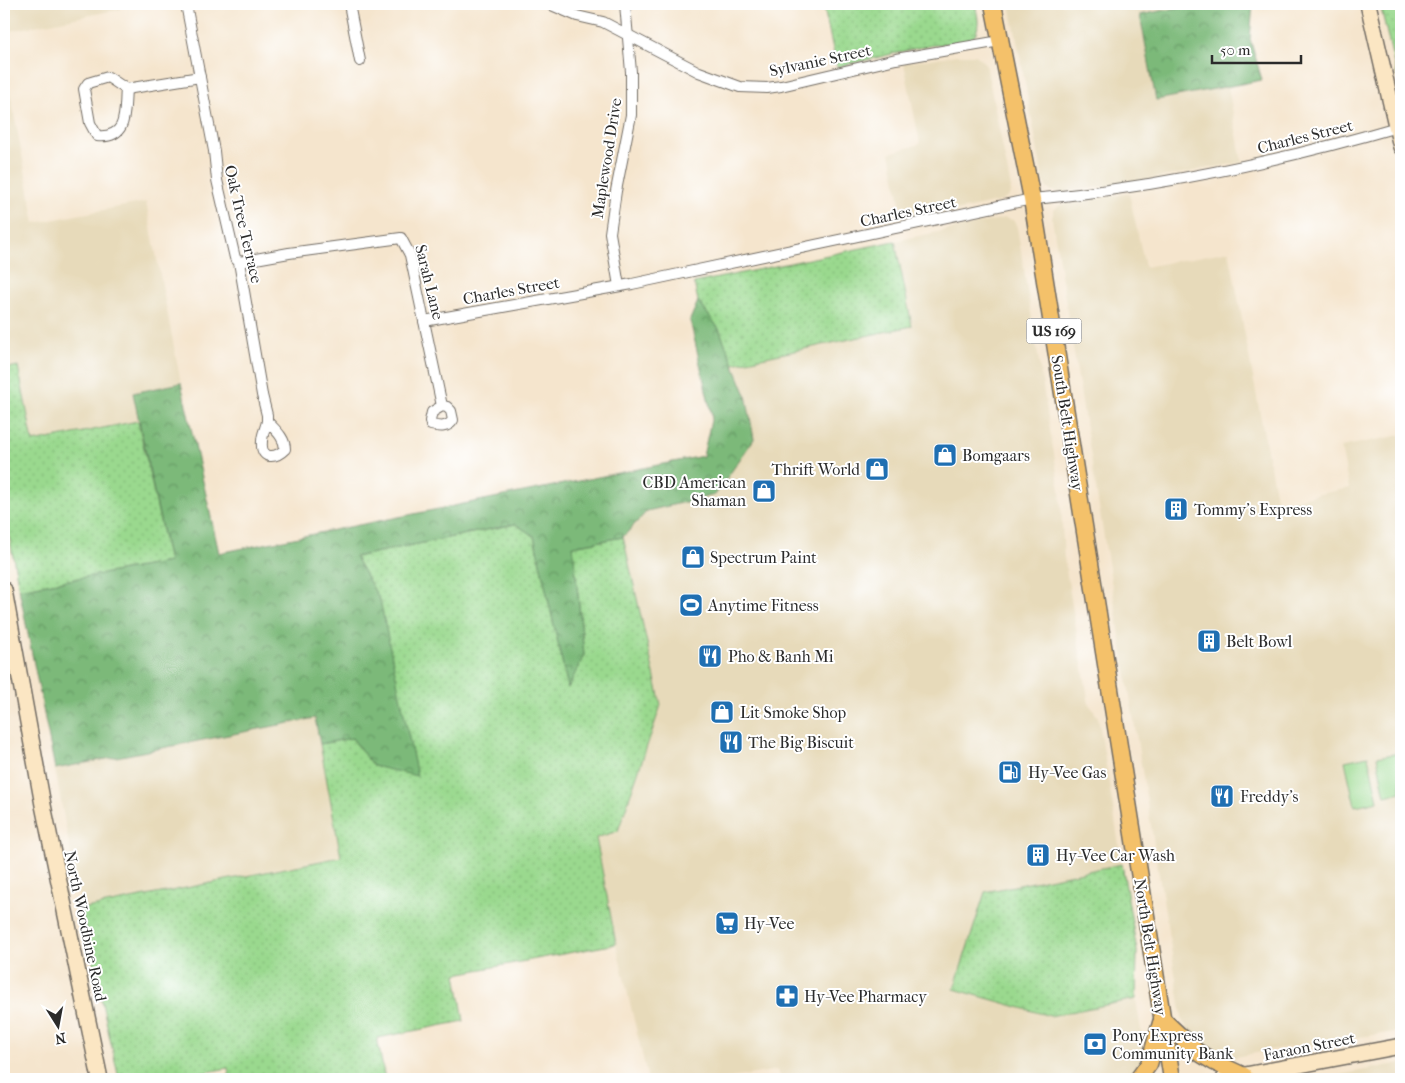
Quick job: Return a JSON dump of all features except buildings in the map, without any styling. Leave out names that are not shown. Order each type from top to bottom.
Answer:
[{"type":"main road","name":"South Belt Highway","points":[[993,4],[1032,199],[1108,666]]},
{"type":"main road","name":"North Belt Highway","points":[[1108,666],[1172,1079]]},
{"type":"main road","points":[[1138,1079],[1149,1064],[1162,1019],[1196,1051],[1242,1077]]},
{"type":"street","name":"Oak Tree Terrace","points":[[186,4],[214,151],[217,180],[235,258],[239,262],[267,415],[266,421]]},
{"type":"street","points":[[350,4],[360,61]]},
{"type":"street","name":"Sylvanie Street","points":[[549,4],[577,16],[603,22],[698,72],[740,88],[781,86],[896,59],[1000,40]]},
{"type":"street","name":"Maplewood Drive","points":[[619,286],[610,233],[631,115],[631,72],[625,4]]},
{"type":"street","points":[[1368,4],[1401,146]]},
{"type":"street","points":[[126,89],[125,118],[121,127],[116,132],[104,137],[97,136],[90,123],[84,89],[88,83],[108,77],[126,89],[200,77]]},
{"type":"street","name":"Charles Street","points":[[424,321],[619,286],[1032,199],[1075,196],[1219,172],[1342,143],[1397,127]]},
{"type":"street","name":"Sarah Lane","points":[[239,262],[401,238],[410,255],[442,406]]},
{"type":"street","name":"North Woodbine Road","points":[[4,590],[39,779],[100,1079]]},
{"type":"street","name":"Faraon Street","points":[[1224,1079],[1401,1046]]},
{"type":"shaded area","points":[[4,4],[120,4],[121,9],[4,32]]},
{"type":"shaded area","points":[[1010,4],[1196,4],[1140,15],[1156,100],[1228,87],[1242,162],[1124,184],[1063,192],[1051,191],[1044,183]]},
{"type":"shaded area","points":[[957,55],[975,55],[986,65],[1011,188],[1009,196],[1002,201],[904,222],[890,153],[920,144],[904,63]]},
{"type":"shaded area","points":[[4,61],[35,223],[146,202],[181,383],[133,393],[138,421],[33,442],[18,366],[4,369]]},
{"type":"shaded area","points":[[1129,193],[1145,267],[1229,251],[1277,503],[1349,488],[1341,447],[1401,435],[1401,1031],[1235,1057],[1206,1051],[1192,1036],[1183,1022],[1052,218],[1054,210],[1060,205]]},
{"type":"shaded area","points":[[1005,218],[1013,220],[1017,227],[1060,491],[1064,558],[1089,704],[1098,717],[1122,864],[985,892],[1050,1016],[1136,999],[1144,1050],[1144,1064],[1134,1079],[781,1079],[778,1070],[725,1079],[648,1079],[616,944],[596,838],[618,831],[661,705],[623,537],[647,511],[715,495],[746,395],[733,364],[912,326],[895,241]]},
{"type":"shaded area","points":[[315,718],[342,857],[81,909],[55,769]]},
{"type":"shaded area","points":[[1401,1063],[1401,1079],[1320,1079]]},
{"type":"green space","points":[[823,4],[975,4],[978,27],[972,40],[922,47],[837,67]]},
{"type":"green space","points":[[1196,4],[1253,4],[1250,39],[1262,80],[1156,100],[1140,15]]},
{"type":"green space","points":[[1380,4],[1401,4],[1401,93]]},
{"type":"green space","points":[[895,241],[912,326],[733,364],[719,329],[698,301],[694,283]]},
{"type":"green space","points":[[698,301],[719,329],[746,395],[754,439],[715,495],[647,511],[623,537],[573,546],[584,655],[568,688],[534,536],[515,524],[355,557],[380,600],[417,776],[373,766],[352,738],[320,744],[315,718],[55,769],[19,589],[169,562],[133,393],[181,383],[219,553],[703,456],[712,416],[690,320]]},
{"type":"green space","points":[[18,366],[33,442],[138,421],[169,562],[19,589],[4,508],[4,369]]},
{"type":"green space","points":[[516,524],[534,536],[568,687],[584,655],[573,546],[623,537],[661,705],[618,831],[596,838],[616,944],[456,974],[464,1021],[377,1038],[385,1079],[230,1079],[228,1068],[171,1079],[119,1079],[81,909],[341,857],[320,744],[352,738],[373,766],[380,600],[355,557]]},
{"type":"green space","points":[[1400,753],[1401,792],[1385,796],[1377,757]]},
{"type":"green space","points":[[1368,756],[1378,801],[1355,806],[1345,761]]},
{"type":"green space","points":[[1122,864],[1137,951],[1136,999],[1050,1016],[954,989],[985,892]]},
{"type":"place","name":"Bomgaars","points":[[945,455]]},
{"type":"place","name":"Thrift World","points":[[877,469]]},
{"type":"place","name":"CBD American Shaman","points":[[764,491]]},
{"type":"place","name":"Tommy's Express","points":[[1176,509]]},
{"type":"place","name":"Spectrum Paint","points":[[693,557]]},
{"type":"place","name":"Anytime Fitness","points":[[691,605]]},
{"type":"place","name":"Belt Bowl","points":[[1209,641]]},
{"type":"place","name":"Pho & Banh Mi","points":[[710,656]]},
{"type":"place","name":"Lit Smoke Shop","points":[[722,712]]},
{"type":"place","name":"The Big Biscuit","points":[[731,742]]},
{"type":"place","name":"Hy-Vee Gas","points":[[1010,772]]},
{"type":"place","name":"Freddy's","points":[[1222,796]]},
{"type":"place","name":"Hy-Vee Car Wash","points":[[1038,855]]},
{"type":"place","name":"Hy-Vee","points":[[727,923]]},
{"type":"place","name":"Hy-Vee Pharmacy","points":[[787,996]]},
{"type":"place","name":"Pony Express Community Bank","points":[[1095,1044]]}]
